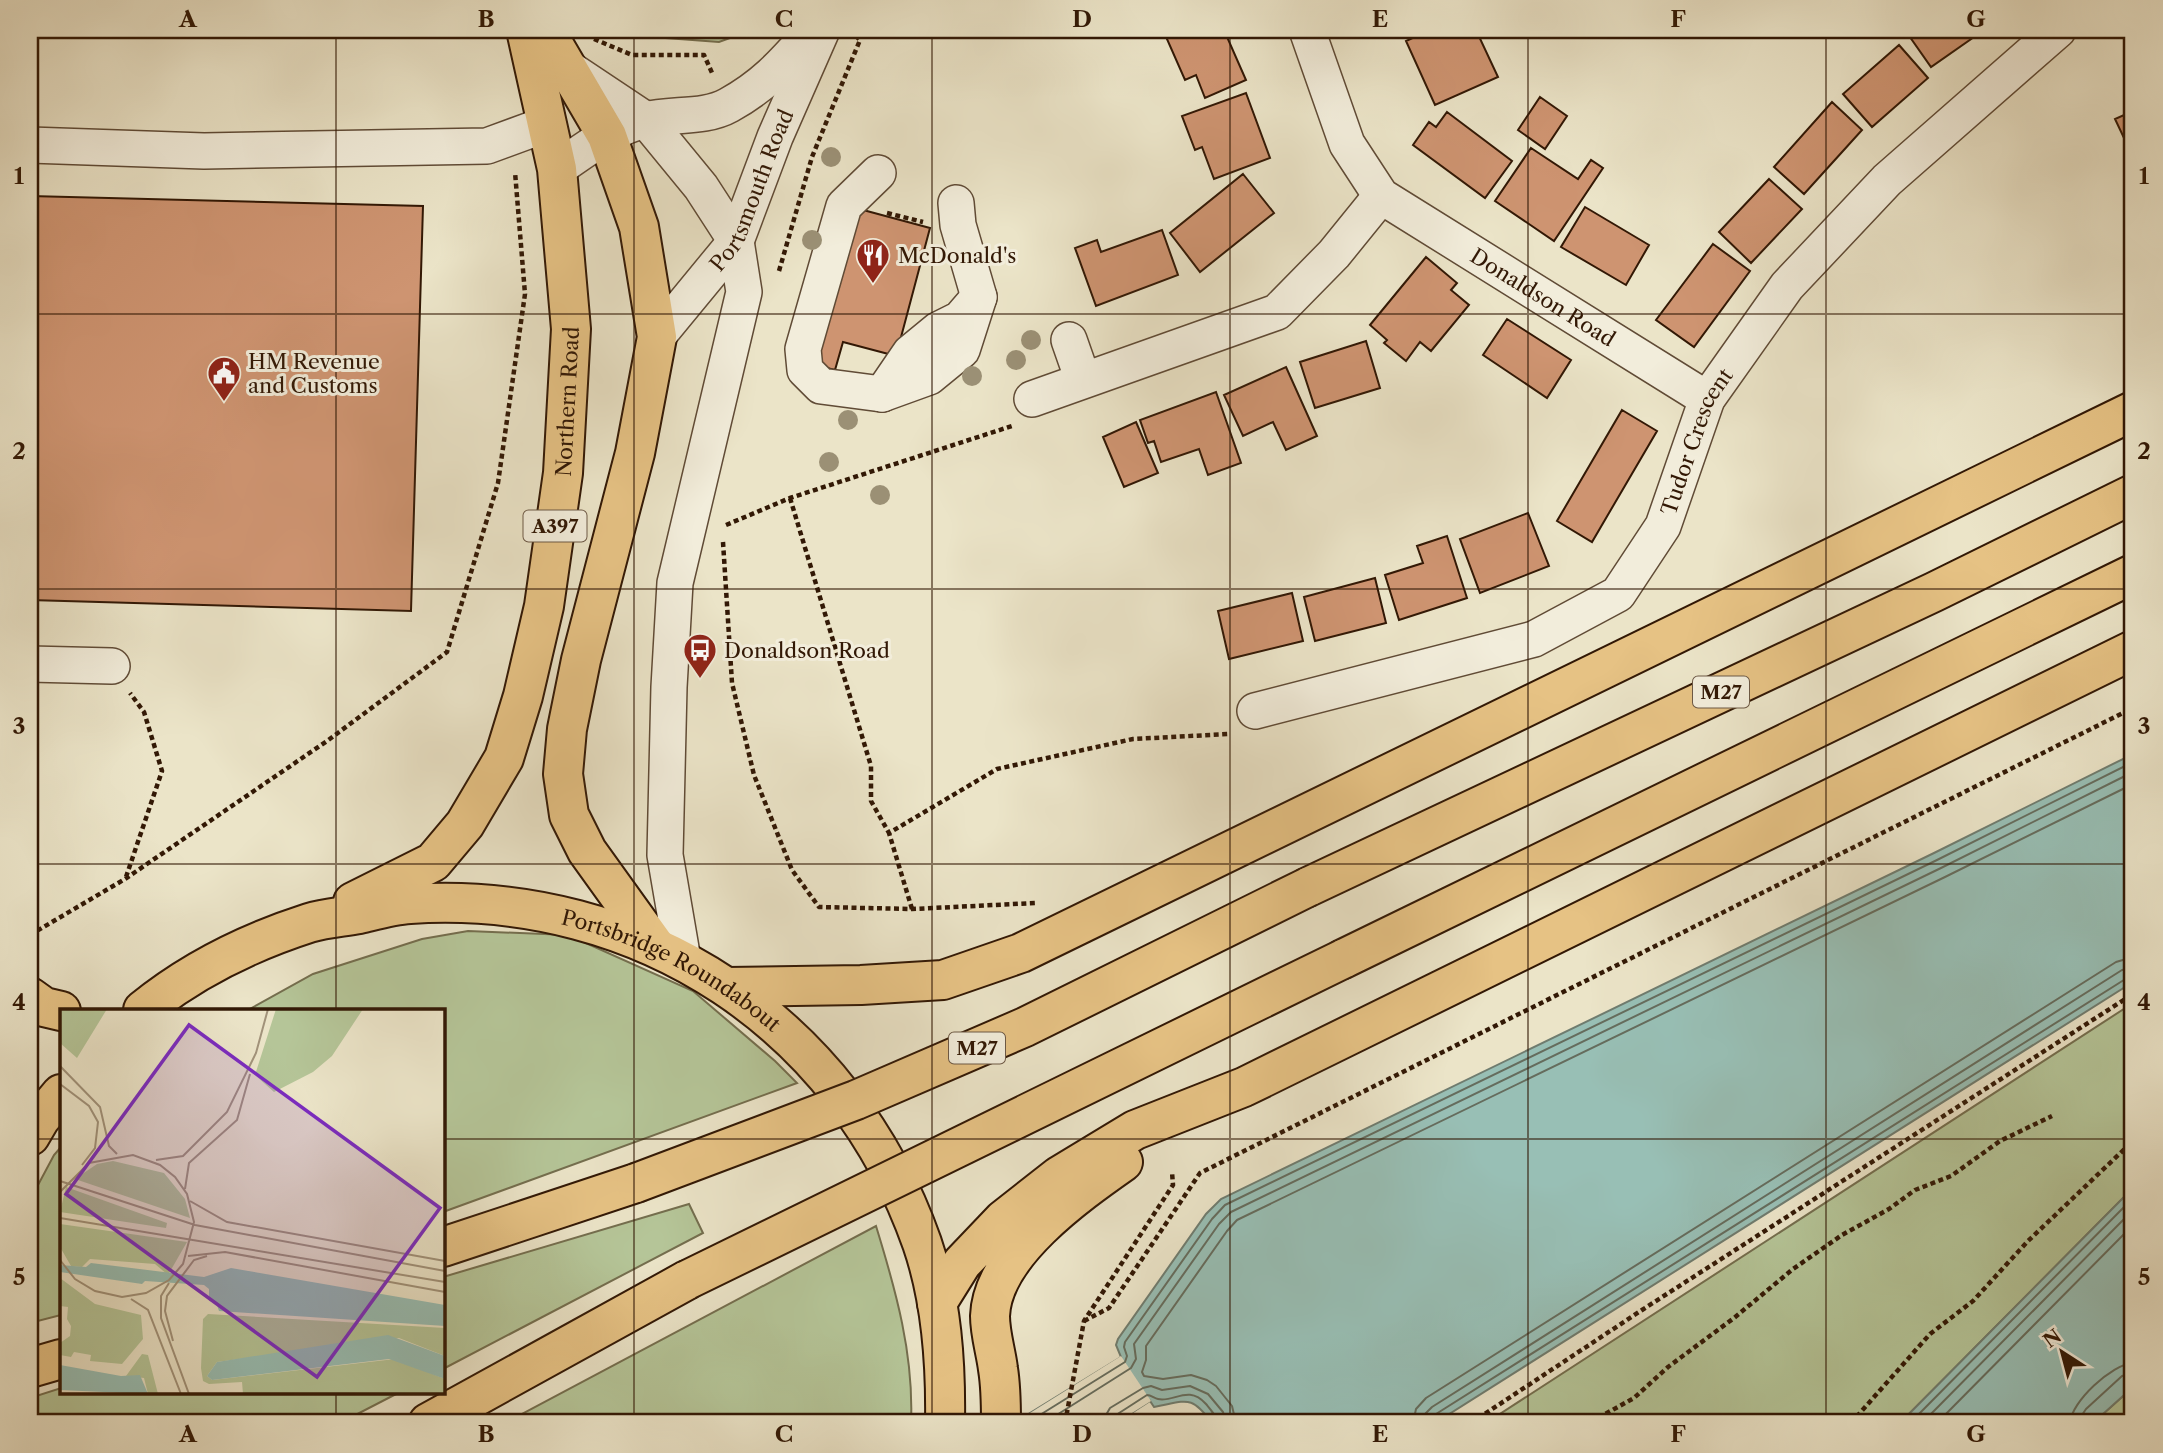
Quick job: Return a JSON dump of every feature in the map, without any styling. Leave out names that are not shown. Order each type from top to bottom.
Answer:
[{"type":"main road","name":"Northern Road","points":[[310,923],[433,862],[465,824],[504,758],[523,696],[544,606],[563,473],[571,329],[557,169],[526,30]]},
{"type":"main road","name":"A397","points":[[545,30],[607,136],[639,227],[657,337],[635,453],[581,660],[567,729],[563,774],[569,815],[587,851],[670,953]]},
{"type":"main road","points":[[727,987],[943,981],[1021,953],[2133,411]]},
{"type":"main road","name":"M27","points":[[444,1248],[636,1183],[856,1100],[1025,1027],[1308,887],[1934,592],[2133,494]]},
{"type":"main road","points":[[428,1423],[687,1280],[2133,574]]},
{"type":"main road","points":[[937,1303],[962,1263],[994,1228],[1059,1176],[1135,1130],[1244,1087],[2133,650]]},
{"type":"main road","name":"Portsbridge Roundabout","points":[[144,1009],[219,959],[310,923],[407,904],[481,903],[558,915],[608,928],[670,953],[727,987],[797,1042],[837,1087],[870,1132],[900,1186],[923,1245],[937,1303],[946,1370],[945,1423]]},
{"type":"main road","points":[[30,997],[44,1007],[60,1012]]},
{"type":"main road","points":[[1001,1413],[990,1316],[998,1281],[1022,1246],[1119,1165],[1147,1145],[1244,1087]]},
{"type":"main road","points":[[30,1136],[60,1095]]},
{"type":"main road","points":[[30,1368],[60,1359]]},
{"type":"street","name":"Portsmouth Road","points":[[557,169],[607,136],[646,120],[727,107],[772,76],[813,30]]},
{"type":"street","name":"Portsmouth Road","points":[[657,337],[736,241],[775,136],[822,30]]},
{"type":"street","name":"Donaldson Road","points":[[1307,30],[1347,144],[1381,196],[1707,399]]},
{"type":"street","name":"Tudor Crescent","points":[[1255,711],[1534,639],[1618,594],[1663,526],[1707,399],[1787,286],[1887,180],[2058,30]]},
{"type":"street","points":[[565,66],[646,120],[701,187],[736,241],[744,292],[676,583],[669,687],[665,855],[670,953]]},
{"type":"street","points":[[30,145],[317,151],[487,146],[547,124]]},
{"type":"street","points":[[878,173],[844,206],[803,349],[805,370],[821,386],[882,394],[929,377],[962,350],[979,297],[958,225],[956,202]]},
{"type":"street","points":[[1031,399],[1276,312],[1334,254],[1381,196]]},
{"type":"street","points":[[1069,340],[1083,380]]},
{"type":"street","points":[[30,664],[112,666]]},
{"type":"path","points":[[778,275],[812,157],[860,40],[850,30]]},
{"type":"path","points":[[30,935],[125,879],[327,741],[447,652],[498,483],[525,294],[512,139]]},
{"type":"path","points":[[724,513],[722,526],[790,498],[1038,417],[1031,399]]},
{"type":"path","points":[[790,498],[871,766],[871,801],[889,833],[912,909]]},
{"type":"path","points":[[723,539],[732,683],[754,775],[792,870],[819,907],[912,909],[1040,902]]},
{"type":"path","points":[[112,666],[144,712],[162,771],[125,879]]},
{"type":"path","points":[[1084,1321],[1109,1308],[1200,1173],[2133,708]]},
{"type":"path","points":[[889,833],[997,769],[1133,739],[1257,732],[1255,711]]},
{"type":"path","points":[[1471,1423],[2133,994]]},
{"type":"path","points":[[1582,1423],[1598,1418],[1634,1398],[1668,1367],[1734,1318],[1793,1269],[1842,1235],[1889,1209],[1915,1190],[1951,1176],[2000,1141],[2052,1116]]},
{"type":"path","points":[[1851,1423],[1930,1334],[1973,1301],[2028,1241],[2133,1141]]},
{"type":"path","points":[[1065,1423],[1084,1321],[1173,1185],[1172,1172]]},
{"type":"green space","points":[[607,30],[752,30],[719,42],[612,34]]},
{"type":"green space","points":[[468,931],[568,935],[693,991],[797,1083],[444,1212],[444,1009],[250,1009],[313,974],[422,939]]},
{"type":"green space","points":[[2133,1003],[2133,1188],[1900,1423],[1486,1423]]},
{"type":"green space","points":[[60,1148],[60,1315],[30,1323],[30,1200]]},
{"type":"green space","points":[[689,1204],[703,1233],[444,1368],[444,1277]]},
{"type":"green space","points":[[876,1226],[897,1299],[907,1348],[911,1423],[505,1423]]},
{"type":"green space","points":[[2133,1387],[2133,1423],[2093,1423]]},
{"type":"green space","points":[[60,1388],[60,1394],[396,1394],[340,1423],[30,1423],[30,1398]]},
{"type":"water","points":[[2133,754],[2133,982],[1435,1423],[1212,1423],[1199,1407],[1188,1402],[1154,1407],[1150,1401],[1116,1423],[1014,1423],[1121,1357],[1116,1345],[1118,1339],[1206,1214],[1221,1199]]},
{"type":"water","points":[[2133,1188],[2133,1387],[2093,1423],[1900,1423]]},
{"type":"pier","points":[[1121,1356],[1151,1401],[1116,1423],[1014,1423]]},
{"type":"building","points":[[1163,30],[1224,30],[1246,80],[1205,98],[1196,75],[1185,80]]},
{"type":"building","points":[[1430,30],[1476,30],[1498,77],[1435,105],[1406,41]]},
{"type":"building","points":[[1905,30],[1984,30],[1931,67]]},
{"type":"building","points":[[1899,45],[1928,78],[1872,127],[1843,94]]},
{"type":"building","points":[[1246,93],[1270,158],[1214,179],[1202,147],[1195,150],[1182,116]]},
{"type":"building","points":[[1540,97],[1567,116],[1545,149],[1518,130]]},
{"type":"building","points":[[1832,102],[1862,130],[1804,194],[1774,167]]},
{"type":"building","points":[[2133,111],[2133,157],[2115,119]]},
{"type":"building","points":[[1447,112],[1512,161],[1485,198],[1413,145],[1429,122],[1436,127]]},
{"type":"building","points":[[1531,148],[1578,179],[1591,160],[1603,168],[1554,241],[1495,201]]},
{"type":"building","points":[[1243,174],[1274,213],[1200,272],[1170,233]]},
{"type":"building","points":[[1769,179],[1802,209],[1751,263],[1719,232]]},
{"type":"building","name":"HM Revenue and Customs","points":[[30,196],[423,206],[411,611],[30,600]]},
{"type":"building","name":"McDonald's","points":[[852,207],[930,228],[896,356],[843,342],[835,370],[811,364]]},
{"type":"building","points":[[1585,207],[1649,245],[1626,285],[1561,247]]},
{"type":"building","points":[[1162,230],[1178,275],[1096,306],[1075,248],[1097,240],[1101,252]]},
{"type":"building","points":[[1713,244],[1750,271],[1694,347],[1656,320]]},
{"type":"building","points":[[1426,257],[1457,283],[1451,290],[1469,305],[1431,351],[1420,342],[1406,361],[1384,343],[1387,340],[1370,325]]},
{"type":"building","points":[[1507,319],[1571,360],[1547,398],[1483,355]]},
{"type":"building","points":[[1366,341],[1380,388],[1315,408],[1300,362]]},
{"type":"building","points":[[1286,367],[1317,436],[1286,450],[1273,422],[1243,436],[1224,395]]},
{"type":"building","points":[[1216,392],[1241,463],[1208,475],[1199,449],[1161,462],[1154,441],[1148,443],[1140,420]]},
{"type":"building","points":[[1622,410],[1657,431],[1592,542],[1557,521]]},
{"type":"building","points":[[1136,422],[1158,473],[1124,487],[1103,437]]},
{"type":"building","points":[[1528,513],[1549,566],[1480,593],[1460,539]]},
{"type":"building","points":[[1447,536],[1467,598],[1399,620],[1385,575],[1423,563],[1417,546]]},
{"type":"building","points":[[1375,578],[1386,623],[1315,641],[1304,597]]},
{"type":"building","points":[[1292,593],[1303,641],[1229,659],[1218,611]]},
{"type":"place","name":"McDonald's","points":[[873,285]]},
{"type":"place","name":"HM Revenue and Customs","points":[[224,403]]},
{"type":"place","name":"Donaldson Road","points":[[700,680]]}]
